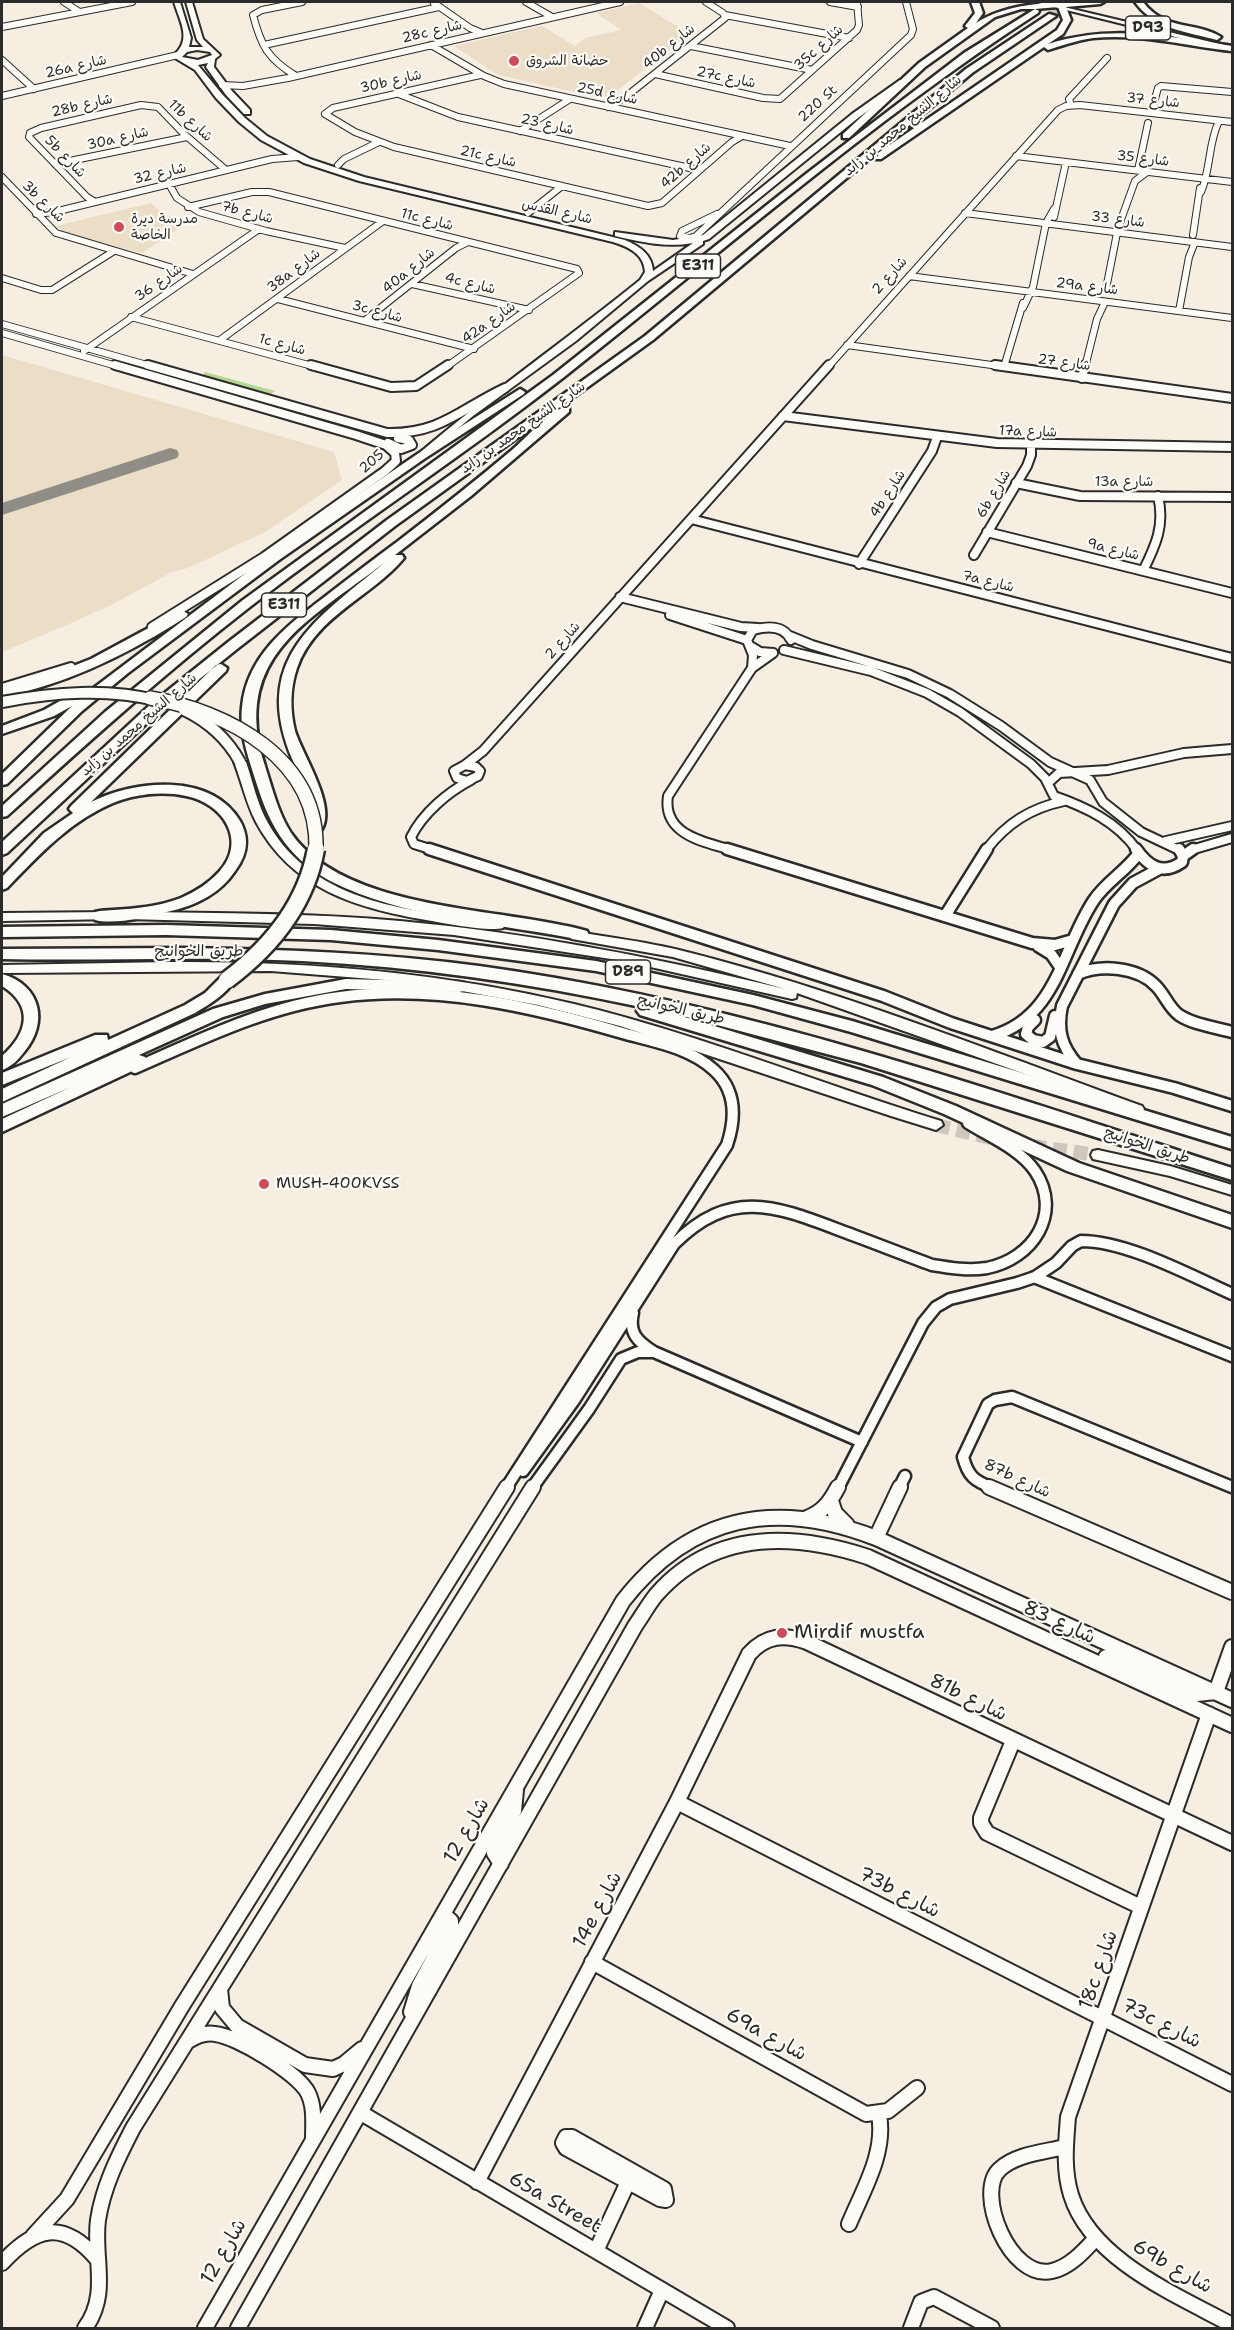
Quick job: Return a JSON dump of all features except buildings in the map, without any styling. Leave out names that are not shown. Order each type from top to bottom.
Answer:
[{"type":"highway","points":[[960,36],[977,16],[978,8],[975,2]]},
{"type":"highway","points":[[809,176],[830,152],[903,82],[960,36],[992,15],[1010,9],[1100,2]]},
{"type":"highway","points":[[1139,2],[1146,11],[1167,23],[1233,41]]},
{"type":"highway","points":[[837,183],[1056,34],[1066,25],[1067,17],[1060,4]]},
{"type":"highway","name":"شارع الشيخ محمد بن زايد","points":[[2,813],[110,715],[238,610],[586,354],[809,176],[967,55],[1036,6]]},
{"type":"highway","points":[[1010,9],[1044,10],[1059,17],[1066,25]]},
{"type":"highway","name":"شارع الشيخ محمد بن زايد","points":[[2,850],[156,707],[232,646],[391,523],[649,338],[969,71],[1052,16]]},
{"type":"highway","points":[[1017,61],[1061,42],[1107,35],[1149,36],[1232,49]]},
{"type":"highway","points":[[2,781],[77,708],[123,670],[275,557],[420,457],[530,386],[586,354]]},
{"type":"highway","points":[[2,1096],[196,1006],[210,997],[261,953],[288,918],[313,866],[316,826],[319,818],[318,805],[286,718],[285,693],[295,657],[309,635],[330,613],[407,550],[467,494],[569,407],[586,383]]},
{"type":"highway","points":[[467,494],[301,620],[278,641],[258,670],[251,687],[248,724],[250,744],[281,827],[292,844],[311,861],[337,878],[365,891],[402,902],[582,935]]},
{"type":"highway","points":[[2,693],[54,678],[110,656],[162,628],[275,557]]},
{"type":"highway","points":[[2,885],[220,669],[231,653],[232,646]]},
{"type":"highway","points":[[2,730],[49,712],[123,670]]},
{"type":"highway","points":[[150,698],[185,705],[222,718],[266,746],[297,780],[316,826]]},
{"type":"highway","points":[[43,842],[97,805],[136,791],[156,789],[189,792],[217,803],[228,813],[239,832],[239,851],[230,868],[216,884],[194,897],[169,907],[146,912],[100,916]]},
{"type":"highway","name":"طريق الخوانيج","points":[[2,932],[166,930],[331,935],[449,946],[596,966],[753,1000],[852,1027],[1233,1143]]},
{"type":"highway","name":"طريق الخوانيج","points":[[2,954],[218,952],[325,956],[483,973],[664,1005],[749,1026],[918,1074],[1233,1174]]},
{"type":"highway","points":[[2,979],[21,991],[32,1011],[28,1035],[20,1048],[2,1064]]},
{"type":"highway","points":[[2,1079],[164,1013],[227,980]]},
{"type":"highway","points":[[2,1126],[248,1012],[308,995],[379,984]]},
{"type":"highway","points":[[2,1111],[234,1008],[281,995],[330,986],[379,984],[459,987]]},
{"type":"highway","points":[[587,992],[840,1069],[950,1110],[1084,1172],[1233,1222]]},
{"type":"main road","points":[[177,2],[188,38],[182,55]]},
{"type":"main road","points":[[182,55],[208,49],[200,40],[189,2]]},
{"type":"main road","name":"D93","points":[[1036,6],[1060,4],[1233,41]]},
{"type":"main road","name":"D93","points":[[1060,4],[1232,49]]},
{"type":"main road","name":"شارع القدس","points":[[208,49],[216,53],[210,67],[244,110],[275,135],[302,150],[369,175],[638,238],[677,243],[706,237],[846,123],[903,82]]},
{"type":"main road","points":[[182,55],[190,62],[212,59]]},
{"type":"main road","name":"شارع القدس","points":[[190,62],[198,68],[219,96],[242,120],[298,157],[362,179],[624,242],[643,255],[650,269],[643,282]]},
{"type":"main road","points":[[315,164],[364,177],[369,175]]},
{"type":"main road","points":[[591,233],[625,241],[657,253],[664,249],[662,246],[638,238]]},
{"type":"main road","points":[[420,457],[464,419],[593,323],[643,282],[706,237]]},
{"type":"main road","points":[[2,702],[83,693],[150,698],[180,709],[208,724],[230,744],[240,762],[262,823],[278,847],[301,870],[338,892],[369,904],[409,915],[582,935],[673,953],[752,974],[808,991],[1072,1085],[1189,1130]]},
{"type":"main road","points":[[2,917],[100,916],[341,921],[497,936],[602,952],[700,972],[898,1024]]},
{"type":"main road","points":[[2,969],[269,967],[372,975],[459,987],[575,1009],[650,1030],[841,1096],[936,1125]]},
{"type":"main road","points":[[1098,1155],[1170,1171],[1233,1190]]},
{"type":"street","points":[[2,27],[132,2]]},
{"type":"street","points":[[296,76],[283,70],[268,57],[253,17],[258,11],[302,2]]},
{"type":"street","points":[[526,2],[550,17]]},
{"type":"street","name":"28c شارع","points":[[222,85],[248,85],[288,78],[620,2]]},
{"type":"street","points":[[706,2],[724,15],[848,39]]},
{"type":"street","points":[[830,2],[858,4]]},
{"type":"street","name":"220 St","points":[[717,214],[682,231],[680,236],[693,237],[911,35],[913,29],[906,2]]},
{"type":"street","points":[[66,3],[78,11]]},
{"type":"street","points":[[66,3],[71,12]]},
{"type":"street","points":[[263,44],[421,10],[436,4],[470,28],[482,33]]},
{"type":"street","name":"35c شارع","points":[[773,99],[784,96],[858,28],[858,4]]},
{"type":"street","name":"40b شارع","points":[[608,107],[624,98],[692,45],[724,15]]},
{"type":"street","points":[[470,28],[475,35]]},
{"type":"street","name":"25d شارع","points":[[439,43],[443,50]]},
{"type":"street","name":"25d شارع","points":[[430,45],[443,50],[477,74],[504,84],[790,146]]},
{"type":"street","points":[[692,45],[813,69]]},
{"type":"street","name":"26a شارع","points":[[2,96],[182,55]]},
{"type":"street","name":"شارع 2","points":[[465,765],[483,751],[1058,110],[1071,105],[1069,99],[1107,58]]},
{"type":"street","points":[[2,60],[31,89]]},
{"type":"street","points":[[283,70],[288,78]]},
{"type":"street","name":"30b شارع","points":[[326,111],[477,74]]},
{"type":"street","name":"27c شارع","points":[[654,75],[773,99]]},
{"type":"street","name":"28c شارع","points":[[229,93],[248,85]]},
{"type":"street","points":[[1151,113],[1157,89],[1161,86],[1233,92]]},
{"type":"street","name":"شارع 23","points":[[403,92],[409,99]]},
{"type":"street","name":"شارع 23","points":[[396,93],[458,117],[698,172]]},
{"type":"street","points":[[519,131],[531,126],[566,98]]},
{"type":"street","name":"40b شارع","points":[[617,109],[624,98]]},
{"type":"street","name":"28b شارع","points":[[29,134],[41,128],[141,105]]},
{"type":"street","name":"11b شارع","points":[[141,105],[159,107],[185,135],[230,169]]},
{"type":"street","name":"شارع 37","points":[[1071,105],[1151,113],[1171,119],[1233,122]]},
{"type":"street","name":"21c شارع","points":[[326,111],[326,116],[340,125],[378,141],[562,186],[656,206]]},
{"type":"street","points":[[1176,311],[1216,120]]},
{"type":"street","points":[[1135,170],[1148,123]]},
{"type":"street","points":[[527,133],[531,126]]},
{"type":"street","name":"5b شارع","points":[[29,134],[29,137],[90,200]]},
{"type":"street","name":"30a شارع","points":[[57,166],[185,135]]},
{"type":"street","name":"42b شارع","points":[[656,206],[739,135]]},
{"type":"street","points":[[339,165],[342,160],[378,141]]},
{"type":"street","name":"25d شارع","points":[[774,143],[790,146]]},
{"type":"street","points":[[272,159],[281,153],[282,148]]},
{"type":"street","name":"شارع 35","points":[[1017,155],[1233,182]]},
{"type":"street","name":"شارع 32","points":[[37,215],[90,200],[166,185],[272,159],[298,157]]},
{"type":"street","points":[[1004,367],[1068,162]]},
{"type":"street","points":[[1106,289],[1119,233],[1135,181],[1148,171]]},
{"type":"street","name":"3b شارع","points":[[2,177],[48,227],[63,236],[194,273]]},
{"type":"street","name":"7b شارع","points":[[166,185],[188,207],[195,210],[257,229],[342,250]]},
{"type":"street","points":[[528,213],[562,186]]},
{"type":"street","name":"11c شارع","points":[[206,204],[252,192],[272,192],[577,269]]},
{"type":"street","points":[[188,207],[206,204]]},
{"type":"street","points":[[195,210],[206,204]]},
{"type":"street","name":"شارع 33","points":[[966,212],[1233,247]]},
{"type":"street","name":"38a شارع","points":[[225,339],[381,221]]},
{"type":"street","name":"شارع 36","points":[[87,349],[257,229]]},
{"type":"street","name":"40a شارع","points":[[366,321],[465,241]]},
{"type":"street","points":[[2,278],[38,289],[52,290],[111,250]]},
{"type":"street","name":"42a شارع","points":[[405,388],[416,386],[472,350],[576,277],[579,273],[577,269]]},
{"type":"street","name":"29a شارع","points":[[910,274],[939,280],[1233,318]]},
{"type":"street","name":"4c شارع","points":[[414,282],[527,311]]},
{"type":"street","name":"3c شارع","points":[[279,298],[472,350]]},
{"type":"street","points":[[1082,378],[1102,301]]},
{"type":"street","name":"1c شارع","points":[[133,316],[225,339],[392,387],[405,388]]},
{"type":"street","name":"205","points":[[2,324],[364,428],[401,434],[429,430],[448,422],[507,387]]},
{"type":"street","name":"205","points":[[2,333],[356,435],[390,448],[396,456],[395,463],[264,557],[131,639],[72,667],[2,688]]},
{"type":"street","points":[[25,340],[44,342],[78,351],[87,349]]},
{"type":"street","points":[[74,345],[98,341],[99,352]]},
{"type":"street","name":"شارع 27","points":[[848,344],[892,352],[1233,398]]},
{"type":"street","name":"17a شارع","points":[[785,414],[938,437],[1031,445],[1233,447]]},
{"type":"street","points":[[356,435],[401,449],[408,448],[413,443],[364,428]]},
{"type":"street","name":"4b شارع","points":[[859,564],[938,437]]},
{"type":"street","name":"6b شارع","points":[[974,555],[1029,460],[1031,445]]},
{"type":"street","name":"13a شارع","points":[[1016,483],[1080,496],[1233,497]]},
{"type":"street","points":[[1143,571],[1162,528],[1163,513],[1158,496]]},
{"type":"street","name":"7a شارع","points":[[689,520],[1233,658]]},
{"type":"street","name":"9a شارع","points":[[987,532],[1233,593]]},
{"type":"street","points":[[619,598],[735,626],[777,628],[812,645],[892,668],[922,680],[986,715],[1050,762],[1090,780],[1099,798],[1107,806],[1141,832],[1178,848],[1183,856],[1182,862],[1175,867],[1158,868],[1141,876],[1116,898],[1053,1022],[1050,1037],[1043,1042],[1033,1040],[1029,1038],[1026,1030],[1040,1012],[1073,940],[1100,892],[1139,853]]},
{"type":"street","points":[[643,605],[749,643],[760,652],[773,653],[784,650],[808,654],[871,671],[927,693],[1000,739],[1036,768],[1054,796],[1095,812],[1131,840],[1147,864],[1158,868]]},
{"type":"street","points":[[752,668],[753,655],[749,633],[758,628]]},
{"type":"street","points":[[784,650],[791,644],[790,636]]},
{"type":"street","points":[[773,653],[752,668],[668,796],[666,810],[672,823],[685,835],[695,839],[1032,943],[1055,945],[1073,940]]},
{"type":"street","points":[[1030,811],[1054,776],[1073,772],[1116,769],[1167,756],[1233,749]]},
{"type":"street","points":[[483,751],[478,776],[450,790],[414,829],[411,837],[414,844],[883,996],[990,1036],[1077,1064],[1174,1088],[1233,1106]]},
{"type":"street","points":[[471,780],[463,780],[455,776],[456,769],[465,765],[473,765],[478,769]]},
{"type":"street","points":[[1095,789],[1106,776],[1116,769]]},
{"type":"street","points":[[945,916],[982,854],[1000,834],[1030,811],[1043,805],[1067,801]]},
{"type":"street","points":[[1162,841],[1178,840],[1233,826]]},
{"type":"street","points":[[1183,856],[1196,847],[1233,838]]},
{"type":"street","points":[[1032,943],[1051,954],[1060,967]]},
{"type":"street","points":[[1091,945],[1100,959],[1110,968]]},
{"type":"street","points":[[1078,974],[1095,968],[1110,968],[1151,982],[1173,1009],[1183,1017],[1233,1032]]},
{"type":"street","points":[[5,2256],[33,2236],[67,2199],[182,2006],[524,1459],[727,1145],[735,1121],[735,1110],[728,1088],[713,1070],[693,1055],[568,1018],[510,1006],[436,996],[383,994],[321,1001],[273,1012],[84,1088]]},
{"type":"street","points":[[990,1036],[1006,1034],[1018,1028],[1044,1000]]},
{"type":"street","points":[[1062,1006],[1059,1022],[1060,1038],[1065,1050],[1077,1064]]},
{"type":"street","points":[[507,1488],[549,1437],[674,1244],[686,1230],[702,1219],[721,1211],[741,1207],[762,1206],[784,1209],[932,1265],[954,1270],[976,1270],[997,1266],[1015,1259],[1030,1248],[1044,1226],[1047,1202],[1043,1186],[1034,1170],[1021,1156],[950,1110]]},
{"type":"street","points":[[806,1518],[820,1513],[831,1502],[923,1323],[939,1303],[964,1294],[1018,1283],[1034,1277],[1050,1268],[1072,1245],[1083,1241],[1095,1241],[1233,1294]]},
{"type":"street","points":[[1034,1277],[1233,1356]]},
{"type":"street","points":[[636,1304],[631,1320],[634,1337],[654,1352],[862,1442]]},
{"type":"street","points":[[85,2328],[98,2302],[101,2280],[96,2236],[100,2209],[107,2182],[133,2128],[534,1485],[589,1409],[621,1359],[638,1352],[654,1352]]},
{"type":"street","name":"87b شارع","points":[[1233,1487],[1012,1397],[994,1400],[988,1404],[963,1457],[967,1472],[980,1483],[1233,1592]]},
{"type":"street","points":[[876,1539],[904,1476]]},
{"type":"street","points":[[831,1502],[835,1513],[852,1529]]},
{"type":"street","name":"شارع 12","points":[[205,2328],[623,1601],[647,1571],[683,1544],[723,1526],[765,1518],[806,1518],[852,1529],[876,1539]]},
{"type":"street","name":"شارع 83","points":[[501,1864],[635,1626],[658,1592],[670,1580],[698,1560],[714,1553],[764,1539],[817,1541],[868,1557],[1233,1725]]},
{"type":"street","name":"شارع 83","points":[[876,1539],[1233,1700]]},
{"type":"street","name":"81b شارع","points":[[749,1654],[764,1639],[775,1636],[797,1638],[1173,1815]]},
{"type":"street","points":[[1105,1666],[1106,1657],[1113,1657],[1197,1694],[1216,1692],[1233,1647]]},
{"type":"street","name":"14e شارع","points":[[477,2182],[677,1802],[749,1654]]},
{"type":"street","name":"18c شارع","points":[[1096,2238],[1084,2222],[1068,2185],[1065,2147],[1068,2116],[1209,1714]]},
{"type":"street","points":[[1013,1741],[982,1813],[983,1828],[991,1837],[1141,1907]]},
{"type":"street","points":[[238,2328],[501,1864],[496,1860],[494,1853],[514,1811],[516,1786]]},
{"type":"street","name":"73b شارع","points":[[677,1802],[1103,2019]]},
{"type":"street","points":[[1173,1815],[1233,1843]]},
{"type":"street","points":[[410,2021],[419,1986],[451,1926],[451,1921],[443,1914]]},
{"type":"street","name":"69a شارع","points":[[592,1962],[860,2112],[879,2115]]},
{"type":"street","points":[[220,1987],[222,2008],[232,2022],[305,2065],[333,2068],[350,2060],[371,2040]]},
{"type":"street","name":"73c شارع","points":[[1103,2019],[1233,2084]]},
{"type":"street","points":[[185,2043],[205,2033],[215,2032],[293,2074],[308,2092],[312,2106],[313,2141]]},
{"type":"street","points":[[849,2224],[881,2144],[883,2130],[879,2115],[896,2108],[917,2088]]},
{"type":"street","name":"65a Street","points":[[361,2113],[727,2328]]},
{"type":"street","points":[[569,2136],[664,2189],[666,2200],[628,2182],[566,2148],[564,2139],[569,2136]]},
{"type":"street","points":[[1065,2147],[1006,2163],[1000,2167],[990,2187],[989,2195],[994,2213],[1009,2251],[1020,2264],[1035,2271],[1043,2272],[1070,2264],[1096,2238]]},
{"type":"street","points":[[596,2251],[628,2182]]},
{"type":"street","points":[[33,2236],[52,2231],[71,2234],[86,2244],[97,2259]]},
{"type":"street","name":"69b شارع","points":[[1096,2238],[1126,2266],[1233,2325]]},
{"type":"street","points":[[645,2328],[662,2290]]},
{"type":"street","points":[[911,2328],[921,2302],[934,2297],[992,2328]]},
{"type":"shaded area","points":[[639,3],[690,34],[610,96],[598,97],[498,75],[454,46],[542,26],[575,46],[585,38],[622,30],[596,13]]},
{"type":"shaded area","name":"مدرسة ديرة الخاصة","points":[[151,203],[161,212],[185,224],[142,253],[66,233],[56,226]]},
{"type":"shaded area","points":[[2,355],[334,452],[342,480],[265,532],[188,568],[172,572],[111,605],[2,652]]},
{"type":"green space","points":[[205,372],[275,391],[266,397],[202,377]]},
{"type":"taxiway","points":[[2,509],[170,454]]},
{"type":"tunnel","points":[[1052,16],[1078,2]]},
{"type":"tunnel","points":[[936,1125],[995,1139]]},
{"type":"tunnel","points":[[1032,1146],[1098,1155]]},
{"type":"place","name":"حضانة الشروق","points":[[514,61]]},
{"type":"place","name":"مدرسة ديرة الخاصة","points":[[119,227]]},
{"type":"place","name":"MUSH-400KVSS","points":[[264,1184]]},
{"type":"place","name":"Mirdif mustfa","points":[[782,1633]]}]
